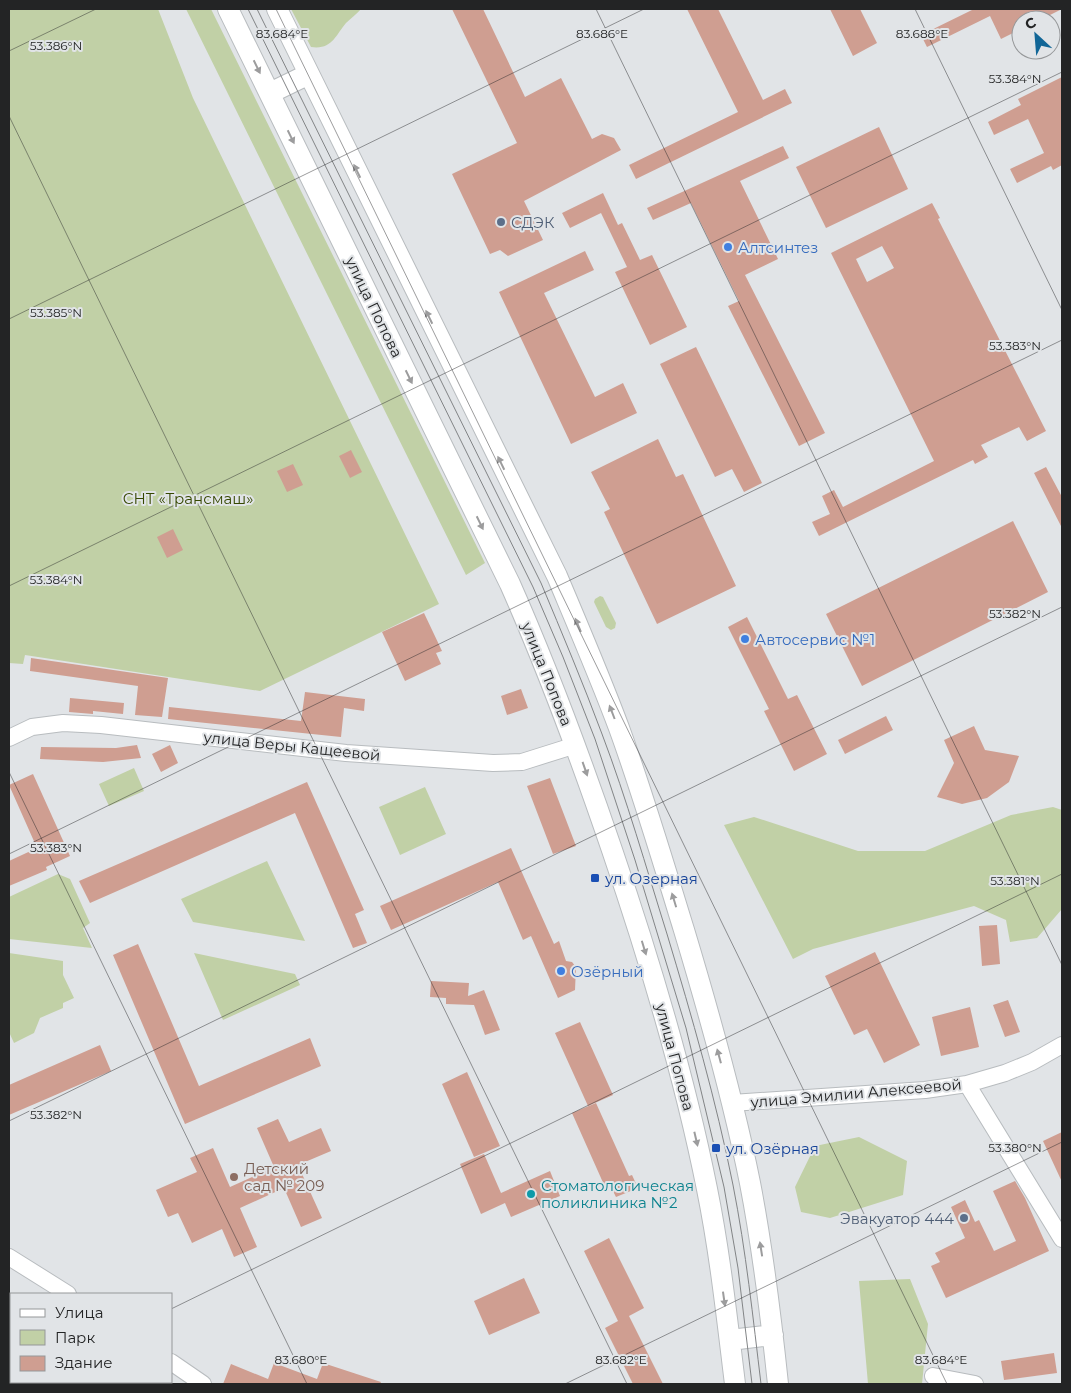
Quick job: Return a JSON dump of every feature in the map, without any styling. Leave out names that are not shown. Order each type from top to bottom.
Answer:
[{"type":"main road","name":"улица Попова","points":[[228,9],[510,584],[540,652],[576,745],[630,902],[669,1032],[690,1112],[707,1190],[735,1384]]},
{"type":"main road","points":[[277,9],[557,576],[620,731],[660,853],[708,1011],[732,1103],[750,1183],[764,1265],[778,1384]]},
{"type":"main road","points":[[270,93],[309,74]]},
{"type":"main road","points":[[730,1340],[773,1336]]},
{"type":"street","name":"улица Веры Кащеевой","points":[[9,738],[32,727],[72,723],[346,753],[493,763],[522,762],[576,745]]},
{"type":"street","name":"улица Эмилии Алексеевой","points":[[732,1103],[925,1090],[966,1084],[1005,1073],[1032,1062],[1062,1045]]},
{"type":"street","points":[[966,1084],[1062,1239]]},
{"type":"street","points":[[9,1257],[66,1293]]},
{"type":"street","points":[[172,1363],[203,1384]]},
{"type":"street","points":[[933,1376],[975,1384]]},
{"type":"green space","name":"СНТ «Трансмаш»","points":[[9,9],[158,9],[193,98],[439,604],[260,691],[25,655],[23,664],[9,663]]},
{"type":"green space","points":[[186,9],[211,9],[485,563],[466,575]]},
{"type":"green space","points":[[291,9],[361,9],[346,23],[332,41],[324,46],[311,47]]},
{"type":"green space","points":[[600,596],[603,597],[616,623],[615,628],[611,630],[606,627],[594,602]]},
{"type":"green space","points":[[134,768],[144,791],[109,806],[99,784]]},
{"type":"green space","points":[[425,787],[446,834],[400,855],[379,807]]},
{"type":"green space","points":[[1053,807],[1062,810],[1062,909],[1037,938],[1010,942],[1006,920],[974,906],[813,949],[793,959],[724,825],[754,817],[858,851],[925,851],[1011,815]]},
{"type":"green space","points":[[267,861],[305,941],[193,922],[181,899]]},
{"type":"green space","points":[[58,874],[70,879],[90,923],[83,928],[92,948],[9,939],[9,897]]},
{"type":"green space","points":[[9,953],[63,961],[63,975],[74,998],[63,1003],[63,1008],[40,1018],[34,1033],[14,1043],[9,1032]]},
{"type":"green space","points":[[194,953],[295,974],[300,985],[223,1020]]},
{"type":"green space","points":[[859,1137],[907,1161],[903,1195],[830,1218],[801,1212],[795,1187],[815,1146]]},
{"type":"green space","points":[[910,1279],[928,1324],[922,1384],[868,1384],[859,1281]]},
{"type":"building","points":[[452,9],[483,9],[525,97],[561,78],[592,139],[602,134],[614,138],[621,150],[524,201],[543,240],[508,256],[500,250],[490,254],[452,174],[517,143]]},
{"type":"building","points":[[687,9],[718,9],[763,100],[785,89],[792,103],[636,179],[629,165],[738,112]]},
{"type":"building","points":[[830,9],[860,9],[877,43],[853,56]]},
{"type":"building","points":[[974,9],[1062,9],[1011,10],[1011,34],[1001,39],[990,16],[927,47],[921,35]]},
{"type":"building","points":[[1062,77],[1062,165],[1053,170],[1051,166],[1017,183],[1010,169],[1044,153],[1028,119],[994,135],[988,122],[1021,105],[1018,99]]},
{"type":"building","points":[[879,127],[908,189],[826,228],[796,167]]},
{"type":"building","points":[[783,146],[789,158],[740,181],[778,259],[745,275],[825,433],[799,446],[728,306],[739,301],[691,203],[653,220],[647,208]]},
{"type":"building","points":[[603,193],[618,225],[622,223],[640,260],[652,255],[687,327],[650,345],[615,272],[627,267],[601,213],[570,228],[562,213]]},
{"type":"building","points":[[932,203],[940,218],[938,219],[1046,431],[1027,441],[1019,427],[981,445],[988,457],[975,464],[973,460],[819,536],[812,522],[830,514],[822,496],[834,490],[843,507],[934,461],[831,253]],"holes":[[[882,246],[894,268],[867,282],[856,259]]]},
{"type":"building","points":[[585,251],[594,270],[544,293],[595,397],[623,383],[637,413],[571,444],[499,292]]},
{"type":"building","points":[[696,347],[762,483],[744,492],[732,469],[715,477],[660,364]]},
{"type":"building","points":[[658,439],[676,477],[683,474],[736,586],[657,624],[604,512],[610,509],[591,472]]},
{"type":"building","points":[[351,450],[362,472],[350,478],[339,456]]},
{"type":"building","points":[[293,464],[303,485],[287,492],[277,471]]},
{"type":"building","points":[[1046,467],[1062,497],[1062,528],[1034,473]]},
{"type":"building","points":[[1013,521],[1048,592],[862,686],[826,614]]},
{"type":"building","points":[[173,529],[183,550],[167,558],[157,537]]},
{"type":"building","points":[[424,613],[442,651],[436,653],[441,664],[405,681],[382,632]]},
{"type":"building","points":[[747,617],[788,699],[797,695],[827,754],[794,771],[764,711],[769,709],[728,627]]},
{"type":"building","points":[[31,658],[168,678],[162,717],[135,715],[138,686],[30,671]]},
{"type":"building","points":[[521,689],[528,708],[507,715],[501,696]]},
{"type":"building","points":[[305,692],[365,699],[364,711],[344,708],[341,737],[168,719],[169,707],[301,721]]},
{"type":"building","points":[[70,698],[124,703],[123,714],[93,711],[93,714],[69,712]]},
{"type":"building","points":[[886,716],[893,730],[845,754],[838,740]]},
{"type":"building","points":[[974,726],[985,750],[1019,756],[1009,782],[987,798],[962,804],[937,797],[954,763],[944,740]]},
{"type":"building","points":[[137,745],[141,758],[103,762],[40,759],[41,747],[116,748]]},
{"type":"building","points":[[170,745],[178,763],[161,772],[152,754]]},
{"type":"building","points":[[33,774],[70,856],[46,867],[47,870],[9,886],[9,861],[37,848],[9,785]]},
{"type":"building","points":[[550,778],[576,846],[553,854],[527,786]]},
{"type":"building","points":[[307,782],[364,910],[355,914],[367,943],[353,948],[295,813],[90,903],[79,881]]},
{"type":"building","points":[[511,848],[554,944],[559,941],[566,961],[572,962],[576,967],[575,990],[558,998],[531,936],[523,940],[498,882],[391,930],[380,906]]},
{"type":"building","points":[[997,925],[1000,964],[982,966],[979,926]]},
{"type":"building","points":[[138,944],[199,1086],[310,1038],[321,1066],[185,1124],[113,955]]},
{"type":"building","points":[[875,952],[920,1045],[884,1063],[867,1029],[854,1035],[825,976]]},
{"type":"building","points":[[431,981],[469,983],[468,996],[484,990],[500,1030],[485,1035],[474,1005],[446,1004],[446,998],[430,997]]},
{"type":"building","points":[[1008,1000],[1020,1032],[1005,1037],[993,1005]]},
{"type":"building","points":[[970,1007],[979,1047],[941,1056],[932,1017]]},
{"type":"building","points":[[580,1022],[613,1095],[588,1106],[555,1033]]},
{"type":"building","points":[[100,1045],[111,1071],[9,1115],[9,1085]]},
{"type":"building","points":[[467,1072],[500,1146],[474,1157],[442,1084]]},
{"type":"building","points":[[596,1103],[629,1176],[632,1175],[638,1188],[616,1197],[610,1185],[605,1187],[572,1113]]},
{"type":"building","points":[[278,1119],[289,1142],[321,1128],[331,1151],[298,1165],[322,1218],[301,1227],[284,1188],[240,1208],[257,1247],[234,1257],[222,1229],[192,1243],[178,1213],[168,1217],[156,1190],[197,1172],[190,1158],[213,1148],[230,1187],[274,1167],[257,1128]]},
{"type":"building","points":[[1062,1132],[1062,1182],[1043,1141]]},
{"type":"building","points":[[484,1154],[501,1193],[550,1171],[560,1196],[511,1217],[505,1203],[481,1214],[460,1164]]},
{"type":"building","points":[[1015,1181],[1025,1198],[1049,1251],[946,1298],[931,1266],[940,1262],[935,1253],[965,1238],[951,1207],[965,1200],[975,1222],[979,1220],[994,1251],[1016,1241],[993,1191]]},
{"type":"building","points":[[609,1238],[644,1308],[629,1316],[663,1384],[633,1384],[605,1328],[618,1321],[584,1251]]},
{"type":"building","points":[[524,1278],[540,1313],[489,1335],[474,1301]]},
{"type":"building","points":[[1054,1353],[1057,1373],[1004,1380],[1001,1361]]},
{"type":"building","points":[[274,1363],[317,1379],[323,1363],[381,1382],[380,1384],[223,1384],[231,1364],[268,1379]]},
{"type":"tram line","points":[[248,9],[533,587],[595,739],[635,860],[686,1028],[724,1187],[738,1268],[752,1384]]},
{"type":"tram line","points":[[257,9],[541,583],[595,715],[636,834],[676,965],[719,1122],[742,1235],[761,1384]]},
{"type":"place","name":"СДЭК","points":[[501,222]]},
{"type":"place","name":"Алтсинтез","points":[[728,247]]},
{"type":"place","name":"Автосервис №1","points":[[745,639]]},
{"type":"place","name":"ул. Озерная","points":[[595,878]]},
{"type":"place","name":"Озёрный","points":[[561,971]]},
{"type":"place","name":"ул. Озёрная","points":[[716,1148]]},
{"type":"place","name":"Детский сад № 209","points":[[234,1177]]},
{"type":"place","name":"Стоматологическая поликлиника №2","points":[[531,1194]]},
{"type":"place","name":"Эвакуатор 444","points":[[964,1218]]}]
